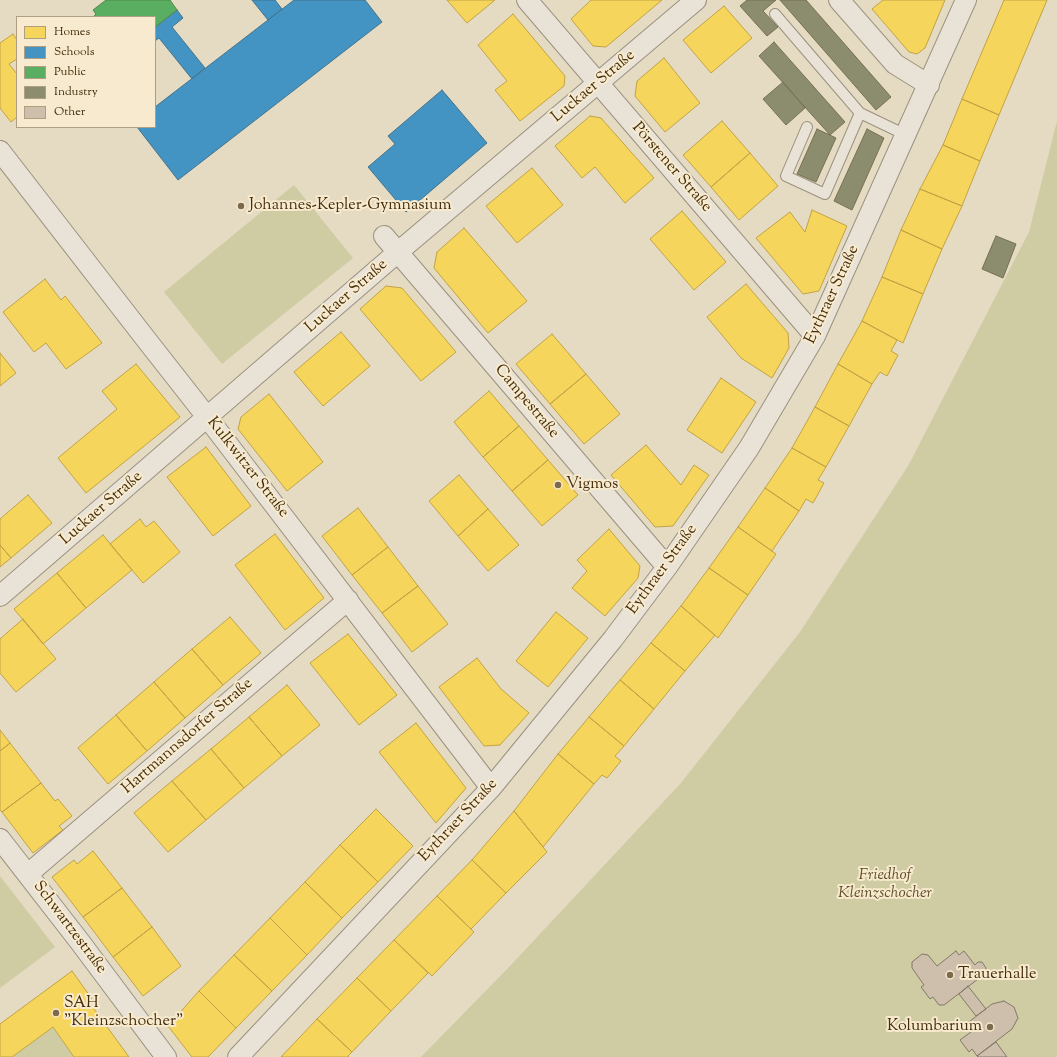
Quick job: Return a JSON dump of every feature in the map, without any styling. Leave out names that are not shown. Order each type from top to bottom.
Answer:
[{"type":"street","name":"Pörstener Straße","points":[[527,0],[815,336]]},
{"type":"street","name":"Luckaer Straße","points":[[0,596],[398,252],[696,0]]},
{"type":"street","points":[[839,0],[895,64],[929,85]]},
{"type":"street","name":"Eythraer Straße","points":[[238,1057],[491,788],[613,639],[667,568],[749,448],[815,336],[966,0]]},
{"type":"street","name":"Kulkwitzer Straße","points":[[0,151],[207,417],[491,788]]},
{"type":"street","name":"Campestraße","points":[[384,236],[667,568]]},
{"type":"street","name":"Hartmannsdorfer Straße","points":[[28,874],[348,600]]},
{"type":"street","name":"Schwartzestraße","points":[[0,839],[80,942],[166,1057]]},
{"type":"lane","points":[[775,14],[860,113],[906,135]]},
{"type":"lane","points":[[807,127],[786,176],[825,194],[860,113]]},
{"type":"green space","name":"Friedhof Kleinzschocher","points":[[1057,121],[1057,1057],[421,1057],[510,966],[681,783],[800,632],[908,466],[1029,232]]},
{"type":"green space","points":[[294,185],[353,258],[222,364],[164,292]]},
{"type":"green space","points":[[0,876],[55,947],[0,988]]},
{"type":"green space","points":[[53,1027],[74,1057],[12,1057]]},
{"type":"building: Homes","points":[[447,0],[495,0],[467,23]]},
{"type":"building: Homes","points":[[591,0],[662,0],[606,47],[593,46],[571,19]]},
{"type":"building: Homes","points":[[883,0],[945,0],[925,48],[917,54],[909,52],[872,9]]},
{"type":"building: Homes","points":[[1004,0],[1047,0],[999,115],[962,99]]},
{"type":"building: Homes","points":[[724,6],[752,38],[711,73],[683,40]]},
{"type":"building: Homes","points":[[513,14],[565,76],[564,86],[520,121],[495,90],[507,81],[478,45]]},
{"type":"building: Homes","points":[[13,34],[16,38],[16,60],[9,64],[16,73],[16,118],[11,122],[0,108],[0,43]]},
{"type":"building: Homes","points":[[664,58],[700,103],[665,132],[635,96],[637,81]]},
{"type":"building: Homes","points":[[962,99],[999,115],[980,161],[943,145]]},
{"type":"building: Homes","points":[[590,116],[601,118],[654,178],[625,203],[595,167],[582,178],[555,146]]},
{"type":"building: Homes","points":[[722,121],[750,153],[711,187],[683,155]]},
{"type":"building: Homes","points":[[943,145],[980,161],[962,206],[920,189]]},
{"type":"building: Homes","points":[[750,153],[778,186],[739,220],[711,187]]},
{"type":"building: Homes","points":[[532,168],[563,205],[517,243],[486,206]]},
{"type":"building: Homes","points":[[920,189],[962,206],[942,249],[901,230]]},
{"type":"building: Homes","points":[[812,210],[847,226],[819,291],[803,294],[756,238],[790,212],[805,232]]},
{"type":"building: Homes","points":[[682,211],[726,262],[694,290],[650,239]]},
{"type":"building: Homes","points":[[464,228],[527,301],[488,333],[434,268],[437,252]]},
{"type":"building: Homes","points":[[901,230],[942,249],[923,294],[882,277]]},
{"type":"building: Homes","points":[[882,277],[923,294],[903,343],[862,321]]},
{"type":"building: Homes","points":[[45,279],[61,300],[65,296],[102,343],[66,369],[46,343],[34,352],[3,312]]},
{"type":"building: Homes","points":[[746,284],[788,333],[789,348],[772,378],[741,358],[707,317]]},
{"type":"building: Homes","points":[[386,286],[402,288],[456,352],[421,381],[360,309]]},
{"type":"building: Homes","points":[[862,321],[897,340],[891,351],[898,355],[887,376],[880,372],[872,384],[838,364]]},
{"type":"building: Homes","points":[[341,332],[370,366],[323,406],[294,372]]},
{"type":"building: Homes","points":[[552,334],[586,374],[550,404],[516,364]]},
{"type":"building: Homes","points":[[0,353],[16,373],[0,386]]},
{"type":"building: Homes","points":[[136,364],[180,417],[86,493],[58,458],[117,409],[102,391]]},
{"type":"building: Homes","points":[[838,364],[872,384],[849,426],[815,407]]},
{"type":"building: Homes","points":[[586,374],[620,414],[584,444],[550,404]]},
{"type":"building: Homes","points":[[721,378],[756,402],[722,453],[687,430]]},
{"type":"building: Homes","points":[[489,391],[519,426],[483,457],[454,422]]},
{"type":"building: Homes","points":[[269,394],[323,462],[287,491],[238,429],[241,417]]},
{"type":"building: Homes","points":[[815,407],[849,426],[826,467],[792,448]]},
{"type":"building: Homes","points":[[519,426],[548,460],[512,491],[483,457]]},
{"type":"building: Homes","points":[[646,445],[681,485],[694,465],[709,475],[673,526],[655,527],[611,475]]},
{"type":"building: Homes","points":[[206,447],[251,506],[213,536],[167,477]]},
{"type":"building: Homes","points":[[792,448],[826,467],[818,480],[824,483],[813,503],[806,499],[799,511],[765,488]]},
{"type":"building: Homes","points":[[548,460],[578,495],[542,526],[512,491]]},
{"type":"building: Homes","points":[[459,475],[488,509],[458,536],[429,501]]},
{"type":"building: Homes","points":[[765,488],[799,511],[772,551],[738,527]]},
{"type":"building: Homes","points":[[28,495],[52,523],[11,558],[0,545],[0,519]]},
{"type":"building: Homes","points":[[358,508],[388,547],[352,575],[322,536]]},
{"type":"building: Homes","points":[[488,509],[519,545],[488,571],[458,536]]},
{"type":"building: Homes","points":[[140,519],[146,527],[154,521],[180,552],[143,583],[110,544]]},
{"type":"building: Homes","points":[[738,527],[776,554],[748,595],[709,568]]},
{"type":"building: Homes","points":[[609,529],[640,566],[638,578],[605,616],[572,588],[587,571],[577,560]]},
{"type":"building: Homes","points":[[275,534],[324,598],[285,630],[235,565]]},
{"type":"building: Homes","points":[[103,535],[132,570],[86,608],[57,573]]},
{"type":"building: Homes","points":[[0,545],[11,558],[0,567]]},
{"type":"building: Homes","points":[[388,547],[418,586],[382,613],[352,575]]},
{"type":"building: Homes","points":[[709,568],[748,595],[718,638],[681,606]]},
{"type":"building: Homes","points":[[57,573],[86,608],[43,644],[14,609]]},
{"type":"building: Homes","points":[[418,586],[448,624],[412,652],[382,613]]},
{"type":"building: Homes","points":[[681,606],[715,635],[685,671],[651,643]]},
{"type":"building: Homes","points":[[556,612],[588,638],[548,687],[516,661]]},
{"type":"building: Homes","points":[[230,617],[261,653],[223,685],[192,649]]},
{"type":"building: Homes","points":[[23,619],[56,659],[16,692],[0,673],[0,639]]},
{"type":"building: Homes","points":[[348,634],[397,695],[359,725],[310,663]]},
{"type":"building: Homes","points":[[651,643],[685,671],[654,709],[620,680]]},
{"type":"building: Homes","points":[[192,649],[223,685],[185,718],[154,682]]},
{"type":"building: Homes","points":[[477,658],[501,689],[529,713],[500,745],[484,746],[439,687]]},
{"type":"building: Homes","points":[[620,680],[654,709],[624,746],[589,717]]},
{"type":"building: Homes","points":[[154,682],[185,718],[147,751],[116,715]]},
{"type":"building: Homes","points":[[287,685],[320,725],[282,756],[249,717]]},
{"type":"building: Homes","points":[[116,715],[147,751],[108,784],[78,748]]},
{"type":"building: Homes","points":[[249,717],[282,756],[244,788],[211,749]]},
{"type":"building: Homes","points":[[589,717],[624,746],[615,756],[621,761],[607,778],[602,775],[594,784],[558,754]]},
{"type":"building: Homes","points":[[416,723],[466,788],[436,823],[379,752]]},
{"type":"building: Homes","points":[[0,730],[10,743],[0,751]]},
{"type":"building: Homes","points":[[10,743],[41,783],[2,812],[0,810],[0,751]]},
{"type":"building: Homes","points":[[211,749],[244,788],[206,820],[172,781]]},
{"type":"building: Homes","points":[[558,754],[594,784],[543,847],[514,811]]},
{"type":"building: Homes","points":[[172,781],[206,820],[168,852],[134,813]]},
{"type":"building: Homes","points":[[41,783],[55,801],[58,799],[72,816],[59,826],[63,830],[33,853],[2,812]]},
{"type":"building: Homes","points":[[376,809],[413,846],[378,882],[340,845]]},
{"type":"building: Homes","points":[[514,811],[547,852],[506,893],[472,860]]},
{"type":"building: Homes","points":[[340,845],[378,882],[342,918],[305,882]]},
{"type":"building: Homes","points":[[93,851],[122,888],[83,917],[52,877],[74,860],[77,864]]},
{"type":"building: Homes","points":[[472,860],[506,893],[471,929],[437,896]]},
{"type":"building: Homes","points":[[305,882],[342,918],[307,955],[270,918]]},
{"type":"building: Homes","points":[[122,888],[152,927],[113,957],[83,917]]},
{"type":"building: Homes","points":[[437,896],[474,932],[432,976],[394,940]]},
{"type":"building: Homes","points":[[270,918],[307,955],[272,991],[234,955]]},
{"type":"building: Homes","points":[[152,927],[181,966],[143,996],[113,957]]},
{"type":"building: Homes","points":[[394,940],[428,973],[391,1011],[357,978]]},
{"type":"building: Homes","points":[[234,955],[272,991],[236,1028],[199,991]]},
{"type":"building: Homes","name":"SAH \"Kleinzschocher\"","points":[[72,971],[92,999],[89,1002],[129,1057],[74,1057],[53,1027],[12,1057],[0,1057],[0,1024]]},
{"type":"building: Homes","points":[[357,978],[391,1011],[352,1052],[317,1019]]},
{"type":"building: Homes","points":[[199,991],[236,1028],[208,1057],[192,1057],[168,1026]]},
{"type":"building: Homes","points":[[317,1019],[352,1052],[348,1056],[349,1057],[281,1057]]},
{"type":"building: Schools","points":[[252,0],[275,0],[282,9],[268,20]]},
{"type":"building: Schools","points":[[294,0],[365,0],[382,22],[178,180],[138,128],[156,128],[156,106]]},
{"type":"building: Schools","points":[[177,10],[183,18],[172,27],[205,68],[192,79],[159,38],[156,40],[156,26]]},
{"type":"building: Schools","points":[[442,90],[487,143],[406,212],[368,167],[395,144],[388,136]]},
{"type":"building: Public","points":[[106,0],[170,0],[177,10],[156,26],[156,16],[94,16],[96,14],[93,10]]},
{"type":"building: Industry","points":[[747,0],[776,0],[763,11],[778,27],[767,36],[740,6]]},
{"type":"building: Industry","points":[[780,0],[806,0],[891,97],[876,110]]},
{"type":"building: Industry","points":[[774,42],[845,122],[830,135],[759,56]]},
{"type":"building: Industry","points":[[783,82],[805,108],[786,125],[763,99]]},
{"type":"building: Industry","points":[[817,129],[836,138],[816,182],[797,174]]},
{"type":"building: Industry","points":[[867,129],[884,138],[852,210],[834,201]]},
{"type":"building: Industry","points":[[996,236],[1016,244],[1003,278],[982,269]]},
{"type":"building: Other","name":"Trauerhalle","points":[[956,951],[959,955],[964,951],[975,965],[978,962],[982,962],[986,968],[986,973],[944,1005],[939,1005],[933,997],[930,999],[921,987],[924,985],[912,968],[912,962],[922,954],[928,955],[937,966]]},
{"type":"building: Other","points":[[968,986],[986,1009],[976,1016],[959,994]]},
{"type":"building: Other","name":"Kolumbarium","points":[[1004,1001],[1014,1007],[1018,1018],[1012,1029],[977,1056],[972,1049],[969,1052],[960,1040],[971,1032],[965,1025],[992,1004]]},
{"type":"building: Other","points":[[996,1042],[1007,1057],[977,1056]]},
{"type":"place","name":"Johannes-Kepler-Gymnasium","points":[[241,206]]},
{"type":"place","name":"Vigmos","points":[[558,485]]},
{"type":"place","name":"Trauerhalle","points":[[950,975]]},
{"type":"place","name":"SAH \"Kleinzschocher\"","points":[[56,1013]]},
{"type":"place","name":"Kolumbarium","points":[[990,1027]]}]
